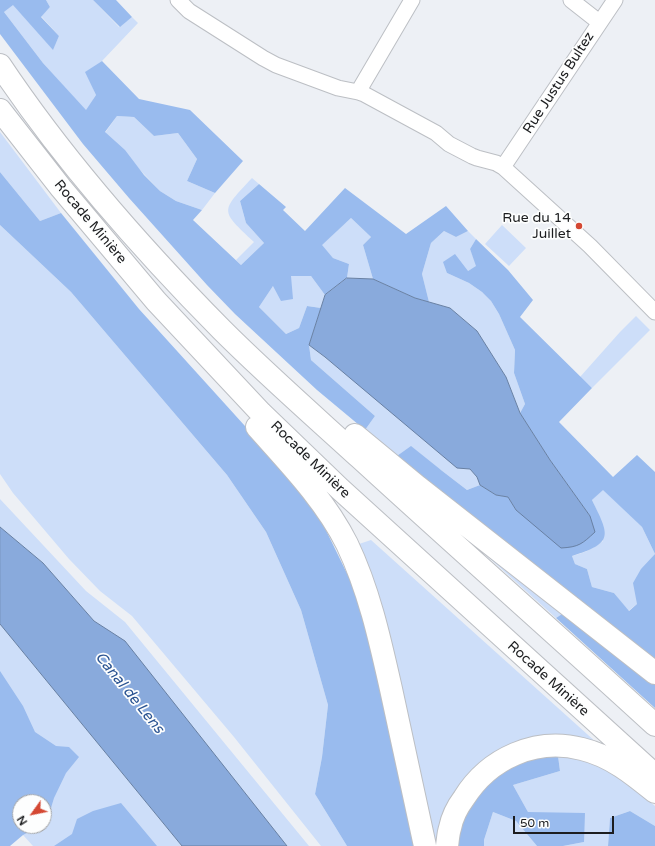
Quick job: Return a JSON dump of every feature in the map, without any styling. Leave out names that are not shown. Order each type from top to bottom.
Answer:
[{"type":"highway","name":"Rocade Minière","points":[[0,65],[58,145],[118,218],[168,274],[223,331],[386,482],[655,725]]},
{"type":"highway","name":"Rocade Minière","points":[[0,110],[61,188],[156,301],[261,413],[340,489],[655,776]]},
{"type":"highway","points":[[223,331],[274,366],[418,487],[655,673]]},
{"type":"highway","points":[[200,348],[209,374],[300,477],[329,515],[347,544],[367,595],[374,618],[425,846]]},
{"type":"highway","points":[[447,846],[450,827],[459,805],[471,786],[496,764],[510,756],[528,749],[545,745],[563,745],[583,749],[604,756],[621,765],[655,792]]},
{"type":"street","points":[[178,0],[189,11],[276,65],[338,88],[358,92],[436,133],[450,144],[477,158],[496,163],[503,167],[590,246],[655,312]]},
{"type":"street","points":[[358,92],[412,0]]},
{"type":"street","points":[[571,0],[600,22]]},
{"type":"street","name":"Rue Justus Bultez","points":[[503,167],[615,0]]},
{"type":"shaded area","points":[[0,0],[46,0],[50,7],[41,17],[59,36],[53,50],[13,5],[4,12],[43,63],[86,110],[96,95],[85,72],[102,61],[139,99],[190,110],[243,161],[215,193],[187,181],[197,159],[178,133],[154,136],[134,117],[117,116],[105,132],[125,150],[144,175],[160,191],[176,201],[202,210],[193,220],[241,265],[264,243],[246,223],[240,201],[259,184],[286,207],[283,210],[305,231],[345,188],[406,234],[446,206],[468,231],[456,237],[444,231],[431,243],[422,274],[429,302],[415,298],[373,279],[363,245],[371,237],[351,218],[322,245],[333,258],[349,264],[347,278],[325,295],[311,276],[291,276],[293,299],[281,301],[273,286],[259,307],[286,334],[299,328],[307,306],[321,308],[309,345],[311,360],[375,416],[365,430],[317,390],[235,314],[129,198],[83,144],[0,34]]},
{"type":"shaded area","points":[[46,0],[93,0],[119,27],[132,17],[138,23],[102,61],[86,72],[96,95],[86,111],[43,63],[4,12],[13,4],[53,49],[59,36],[41,16],[50,7]]},
{"type":"shaded area","points":[[93,0],[116,0],[132,17],[120,27]]},
{"type":"shaded area","points":[[117,116],[134,117],[154,136],[178,133],[197,159],[187,181],[215,193],[202,210],[176,201],[160,191],[105,133]]},
{"type":"shaded area","points":[[0,132],[61,213],[40,221],[0,172]]},
{"type":"shaded area","points":[[0,172],[40,221],[61,213],[139,309],[283,468],[322,522],[357,594],[375,660],[415,846],[347,846],[315,794],[322,757],[328,705],[301,610],[266,532],[227,475],[71,292],[0,225]]},
{"type":"shaded area","points":[[252,178],[259,184],[240,201],[246,223],[264,243],[241,265],[236,260],[254,242],[235,223],[230,217],[228,211],[234,198]]},
{"type":"shaded area","points":[[351,218],[371,237],[363,245],[373,279],[347,278],[349,264],[333,258],[321,245]]},
{"type":"shaded area","points":[[0,225],[71,292],[227,475],[266,532],[301,610],[328,705],[322,757],[315,794],[347,846],[321,846],[234,737],[132,616],[100,591],[69,559],[13,493],[0,474]]},
{"type":"shaded area","points":[[502,225],[526,248],[509,266],[485,244]]},
{"type":"shaded area","points":[[444,231],[456,237],[468,231],[476,239],[470,249],[477,266],[468,271],[447,273],[469,283],[482,292],[491,301],[499,314],[515,350],[514,373],[525,404],[520,413],[506,377],[477,331],[450,308],[429,302],[422,274],[431,243]]},
{"type":"shaded area","points":[[476,239],[508,270],[533,300],[520,317],[592,388],[559,422],[613,477],[637,455],[655,472],[655,554],[655,662],[397,456],[411,446],[467,490],[480,485],[496,495],[508,497],[516,510],[524,515],[590,516],[550,460],[520,413],[525,404],[514,373],[515,350],[499,314],[491,301],[482,292],[469,283],[447,273],[443,262],[455,254],[468,271],[476,266],[470,249]],"holes":[[[603,490],[642,527],[655,554],[641,569],[633,583],[637,604],[629,611],[614,593],[592,587],[587,569],[575,564],[572,556],[596,547],[602,542],[604,530],[592,500]]]},
{"type":"shaded area","points":[[291,276],[311,276],[325,295],[321,308],[307,306],[299,328],[286,334],[259,307],[273,286]]},
{"type":"shaded area","points":[[636,316],[650,330],[592,388],[580,377]]},
{"type":"shaded area","points":[[309,345],[470,469],[477,477],[480,485],[467,490],[441,470],[397,456],[365,430],[375,416],[311,360]]},
{"type":"shaded area","points":[[603,489],[642,527],[655,554],[637,604],[628,611],[614,593],[592,587],[587,569],[575,564],[572,556],[580,554],[603,541],[597,511],[592,500]]},
{"type":"shaded area","points":[[0,499],[86,591],[125,622],[309,846],[287,846],[125,642],[94,621],[43,563],[0,527]]},
{"type":"shaded area","points":[[466,537],[568,610],[556,618]]},
{"type":"shaded area","points":[[371,540],[597,743],[515,747],[442,846],[430,846],[353,546]]},
{"type":"shaded area","points":[[568,610],[655,680],[655,708],[556,618]]},
{"type":"shaded area","points":[[0,624],[182,846],[33,846],[22,834],[52,834],[52,794],[12,794],[12,825],[0,814]]},
{"type":"shaded area","points":[[0,671],[23,706],[35,732],[56,746],[69,747],[79,757],[66,773],[52,805],[52,794],[12,794],[12,834],[25,834],[10,846],[0,846]]},
{"type":"shaded area","points":[[558,756],[591,761],[622,778],[655,806],[655,826],[630,811],[610,818],[608,846],[563,846],[584,842],[528,812],[513,785],[560,771]]},
{"type":"shaded area","points":[[558,756],[560,771],[513,785],[528,812],[585,813],[584,842],[563,846],[537,846],[516,821],[493,812],[484,840],[484,846],[458,846],[461,827],[466,815],[484,788],[510,767],[519,762],[538,757]]},
{"type":"shaded area","points":[[121,803],[157,846],[54,846],[72,834],[77,819],[93,811]]},
{"type":"shaded area","points":[[630,811],[655,826],[655,846],[608,846],[610,818]]},
{"type":"shaded area","points":[[493,812],[516,821],[537,846],[484,846],[484,840]]},
{"type":"water","points":[[347,278],[373,279],[415,298],[450,308],[477,331],[506,377],[520,413],[550,460],[590,516],[595,532],[580,544],[572,547],[561,548],[516,510],[508,497],[496,495],[480,485],[477,477],[470,469],[457,468],[309,345],[325,295]]},
{"type":"water","name":"Canal de Lens","points":[[0,527],[43,563],[94,621],[125,641],[287,846],[182,846],[0,624]]},
{"type":"place","name":"Rue du 14 Juillet","points":[[579,226]]}]
